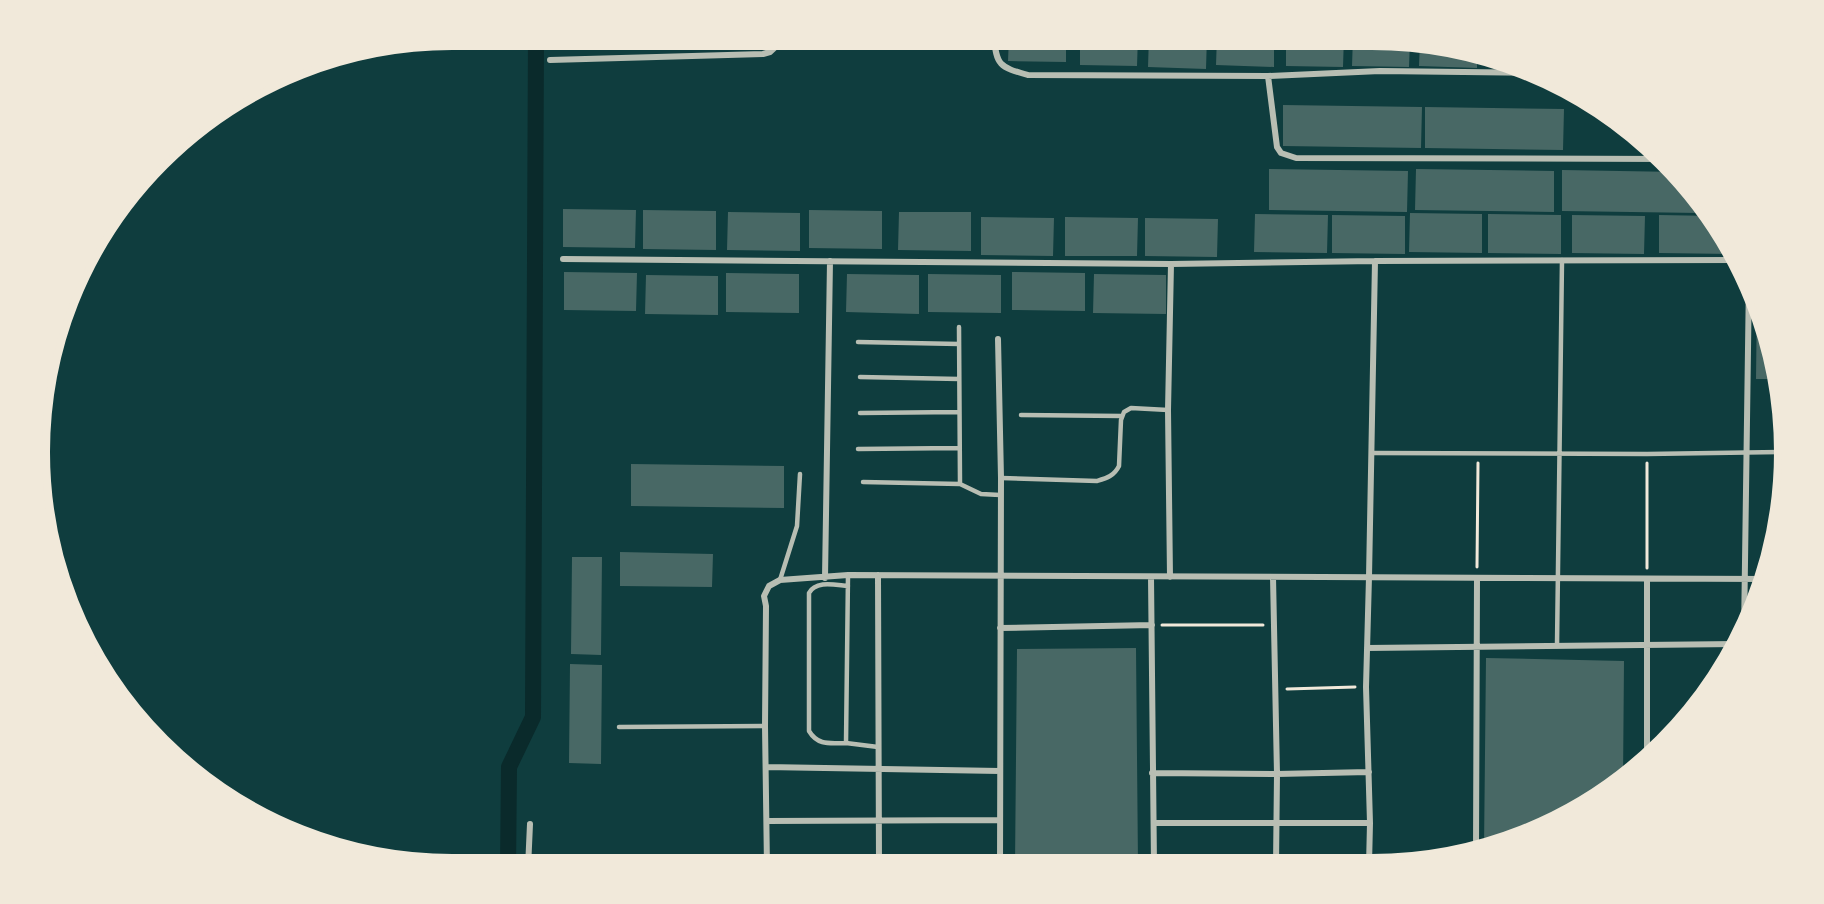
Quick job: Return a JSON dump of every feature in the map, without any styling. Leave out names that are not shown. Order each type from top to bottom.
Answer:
[{"type":"street","points":[[550,60],[763,54],[770,52],[776,46]]},
{"type":"street","points":[[996,46],[998,61],[1006,69],[1028,75],[1268,76],[1380,71],[1515,73]]},
{"type":"street","points":[[1268,76],[1277,147],[1281,153],[1296,158],[1652,159]]},
{"type":"street","points":[[562,260],[1171,264],[1729,260]]},
{"type":"street","points":[[825,578],[830,261]]},
{"type":"street","points":[[1369,858],[1366,687],[1375,261]]},
{"type":"street","points":[[1170,577],[1168,410],[1171,264]]},
{"type":"street","points":[[1744,614],[1749,301]]},
{"type":"street","points":[[998,339],[1001,478],[1000,858]]},
{"type":"street","points":[[767,858],[766,606],[764,596],[769,586],[780,580],[848,575],[1757,579]]},
{"type":"street","points":[[878,575],[879,858]]},
{"type":"street","points":[[1151,577],[1154,858]]},
{"type":"street","points":[[1273,577],[1277,774],[1276,858]]},
{"type":"street","points":[[1476,844],[1477,578]]},
{"type":"street","points":[[1647,579],[1647,750]]},
{"type":"street","points":[[1000,628],[1152,626]]},
{"type":"street","points":[[1367,648],[1729,644]]},
{"type":"street","points":[[766,767],[1000,771]]},
{"type":"street","points":[[1152,772],[1277,774],[1369,772]]},
{"type":"street","points":[[767,821],[999,820]]},
{"type":"street","points":[[1154,823],[1370,823]]},
{"type":"street","points":[[528,858],[530,824]]},
{"type":"lane","points":[[864,47],[877,46]]},
{"type":"lane","points":[[1557,646],[1562,260]]},
{"type":"lane","points":[[959,327],[960,484]]},
{"type":"lane","points":[[858,342],[959,344]]},
{"type":"lane","points":[[860,377],[959,379]]},
{"type":"lane","points":[[1001,478],[1097,481],[1108,478],[1116,473],[1119,466],[1124,412],[1131,408],[1168,410]]},
{"type":"lane","points":[[860,413],[959,412]]},
{"type":"lane","points":[[1021,415],[1122,416]]},
{"type":"lane","points":[[858,449],[959,448]]},
{"type":"lane","points":[[1372,453],[1778,452]]},
{"type":"lane","points":[[780,580],[797,526],[800,474]]},
{"type":"lane","points":[[863,482],[960,484],[981,494],[1000,495]]},
{"type":"lane","points":[[846,743],[848,575]]},
{"type":"lane","points":[[848,586],[817,585],[811,587],[808,592],[809,731],[813,739],[822,743],[878,747]]},
{"type":"lane","points":[[619,727],[765,726]]},
{"type":"path","points":[[1477,578],[1478,454]]},
{"type":"path","points":[[1647,454],[1647,579]]},
{"type":"path","points":[[1152,626],[1274,625]]},
{"type":"path","points":[[1275,690],[1366,687]]},
{"type":"building","points":[[1009,46],[1066,46],[1066,62],[1008,61]]},
{"type":"building","points":[[1080,46],[1138,46],[1137,66],[1080,65]]},
{"type":"building","points":[[1149,46],[1207,46],[1206,69],[1148,67]]},
{"type":"building","points":[[1217,46],[1274,46],[1274,67],[1216,65]]},
{"type":"building","points":[[1286,46],[1344,46],[1343,67],[1286,66]]},
{"type":"building","points":[[1353,46],[1410,48],[1409,67],[1352,66]]},
{"type":"building","points":[[1420,49],[1477,60],[1477,68],[1419,66]]},
{"type":"building","points":[[1283,105],[1422,107],[1421,148],[1283,146]]},
{"type":"building","points":[[1425,107],[1564,109],[1563,150],[1425,148]]},
{"type":"building","points":[[1269,169],[1408,171],[1407,212],[1269,210]]},
{"type":"building","points":[[1416,169],[1554,171],[1554,212],[1415,210]]},
{"type":"building","points":[[1562,170],[1665,172],[1699,213],[1562,211]]},
{"type":"building","points":[[563,209],[636,210],[635,248],[563,247]]},
{"type":"building","points":[[643,210],[716,211],[716,250],[643,249]]},
{"type":"building","points":[[809,210],[882,211],[882,249],[809,248]]},
{"type":"building","points":[[728,212],[800,213],[800,251],[727,250]]},
{"type":"building","points":[[899,212],[971,212],[971,251],[898,250]]},
{"type":"building","points":[[1410,213],[1482,214],[1482,253],[1409,252]]},
{"type":"building","points":[[1255,214],[1328,215],[1327,253],[1254,252]]},
{"type":"building","points":[[1488,214],[1561,215],[1561,254],[1488,253]]},
{"type":"building","points":[[1332,215],[1405,216],[1405,254],[1332,253]]},
{"type":"building","points":[[1572,215],[1645,216],[1644,254],[1572,253]]},
{"type":"building","points":[[1659,215],[1701,216],[1726,254],[1659,253]]},
{"type":"building","points":[[981,217],[1054,218],[1053,256],[981,255]]},
{"type":"building","points":[[1065,217],[1138,218],[1137,256],[1065,256]]},
{"type":"building","points":[[1145,218],[1218,219],[1217,257],[1145,256]]},
{"type":"building","points":[[564,272],[637,273],[636,311],[564,310]]},
{"type":"building","points":[[1012,272],[1085,273],[1085,311],[1012,310]]},
{"type":"building","points":[[726,273],[799,274],[799,313],[726,312]]},
{"type":"building","points":[[847,274],[919,275],[919,314],[846,312]]},
{"type":"building","points":[[928,274],[1001,275],[1001,313],[928,312]]},
{"type":"building","points":[[1094,274],[1166,275],[1166,314],[1093,313]]},
{"type":"building","points":[[646,275],[718,276],[718,315],[645,314]]},
{"type":"building","points":[[1757,324],[1771,379],[1756,379]]},
{"type":"building","points":[[631,464],[784,466],[784,508],[631,506]]},
{"type":"building","points":[[620,552],[713,554],[712,587],[620,586]]},
{"type":"building","points":[[572,557],[602,557],[601,655],[571,654]]},
{"type":"building","points":[[1136,648],[1138,858],[1015,858],[1017,649]]},
{"type":"building","points":[[1486,658],[1624,661],[1623,771],[1575,803],[1551,816],[1484,842]]},
{"type":"building","points":[[570,664],[602,665],[601,764],[569,763]]},
{"type":"waterway","points":[[508,858],[509,767],[533,717],[536,46]]}]
